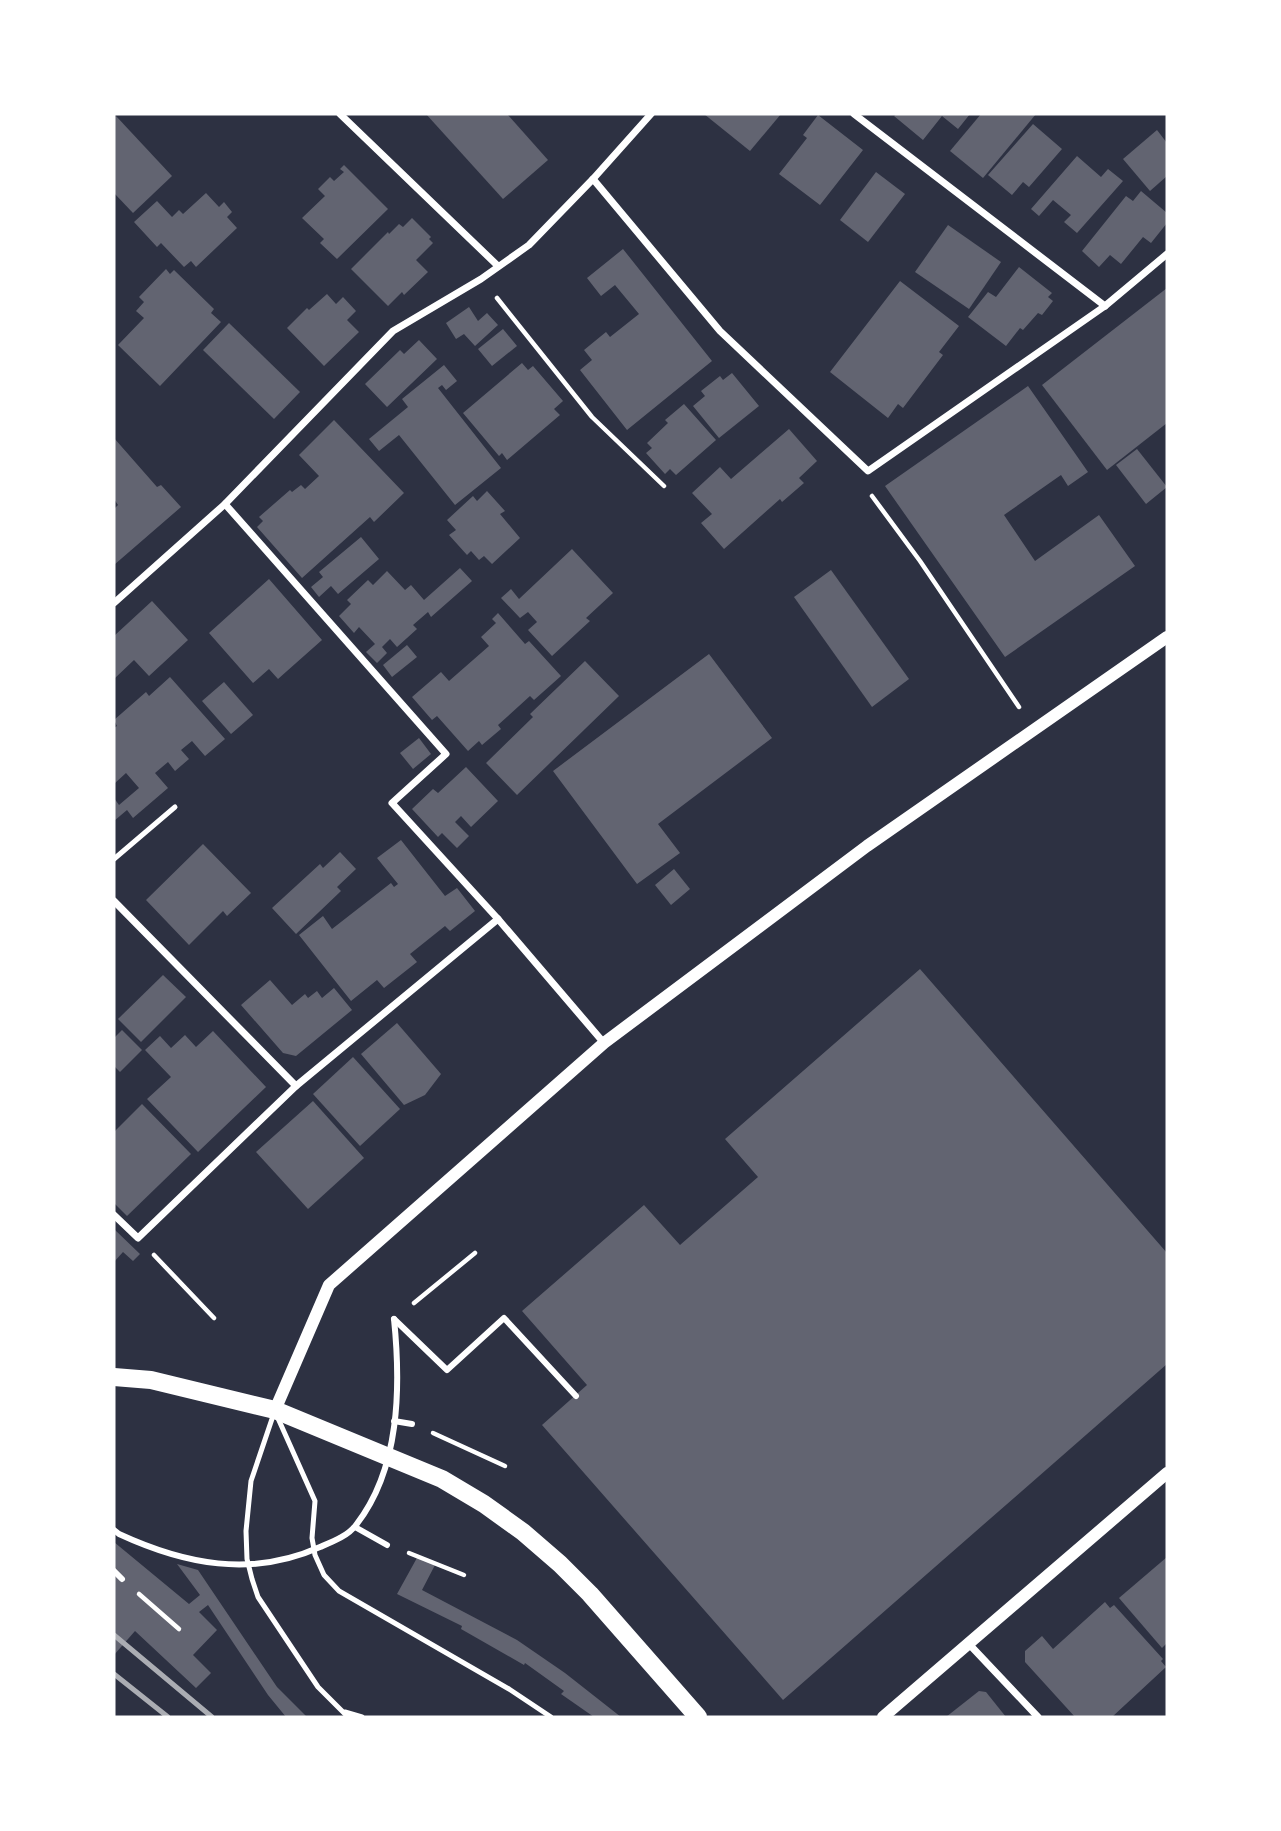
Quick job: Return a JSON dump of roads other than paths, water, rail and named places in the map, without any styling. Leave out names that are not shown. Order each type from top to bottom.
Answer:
[{"type":"main road","points":[[114,1377],[151,1380],[275,1410],[442,1479],[523,1532],[560,1564],[590,1594],[698,1717]]},
{"type":"street","points":[[340,114],[498,266]]},
{"type":"street","points":[[114,603],[225,504],[393,331],[481,279],[529,245],[651,114]]},
{"type":"street","points":[[854,114],[1105,306]]},
{"type":"street","points":[[593,179],[720,331],[868,471],[1105,306],[1167,254]]},
{"type":"street","points":[[225,504],[446,754],[391,803],[498,919],[604,1043]]},
{"type":"street","points":[[275,1410],[329,1285],[604,1043],[867,846],[1167,637]]},
{"type":"street","points":[[114,901],[296,1086]]},
{"type":"street","points":[[114,1215],[138,1238],[296,1086],[498,919]]},
{"type":"street","points":[[114,1530],[156,1551],[192,1560],[229,1564],[264,1563],[298,1557],[336,1540],[355,1527],[382,1476],[392,1442],[398,1378],[394,1319],[447,1370],[504,1318],[576,1396]]},
{"type":"street","points":[[394,1421],[412,1424]]},
{"type":"street","points":[[883,1717],[1167,1473]]},
{"type":"street","points":[[355,1527],[387,1545]]},
{"type":"street","points":[[114,1571],[122,1579]]},
{"type":"street","points":[[968,1643],[1038,1717]]},
{"type":"lane","points":[[114,859],[175,807]]},
{"type":"lane","points":[[275,1410],[251,1480],[246,1531],[247,1559],[258,1597],[311,1676],[348,1717]]},
{"type":"lane","points":[[275,1410],[315,1501],[312,1538],[315,1555],[324,1575],[339,1591],[509,1689],[551,1717]]},
{"type":"lane","points":[[341,1712],[362,1717]]},
{"type":"railway","points":[[114,1635],[212,1717]]},
{"type":"railway","points":[[114,1674],[168,1717]]}]
